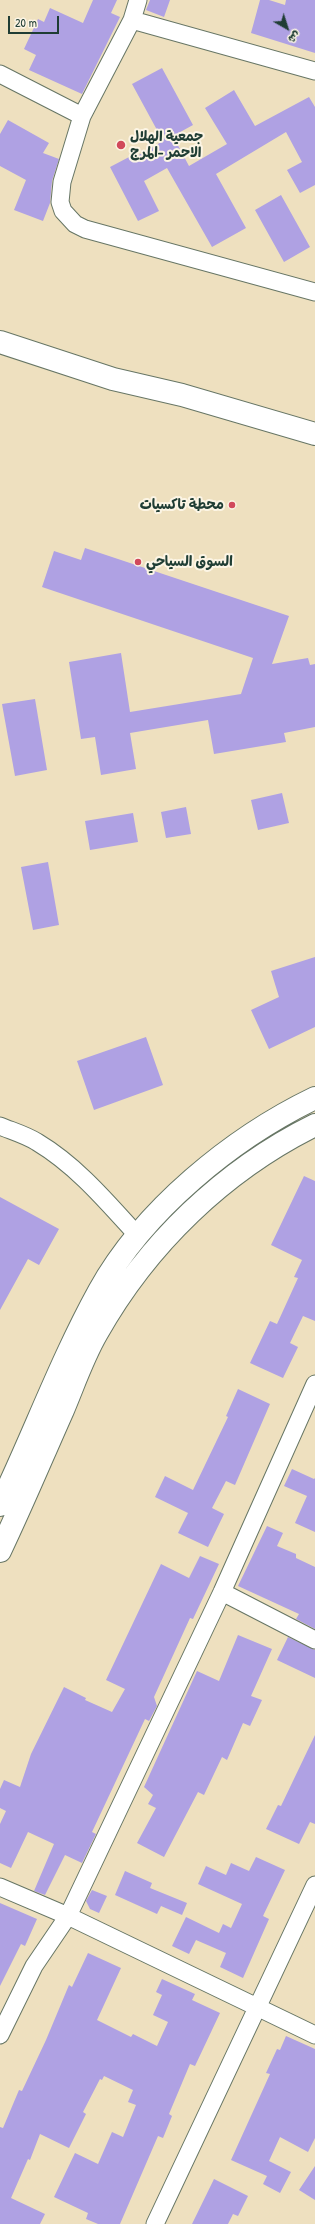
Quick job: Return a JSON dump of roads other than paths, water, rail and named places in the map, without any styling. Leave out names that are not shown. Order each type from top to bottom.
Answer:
[{"type":"main road","points":[[0,342],[113,379],[182,395],[315,434]]},
{"type":"main road","points":[[0,1505],[47,1399],[93,1302],[115,1267],[138,1236],[199,1174],[226,1151],[257,1130],[315,1098]]},
{"type":"main road","points":[[0,1551],[96,1334],[136,1272],[171,1232],[221,1186],[251,1163],[293,1136],[315,1125]]},
{"type":"street","points":[[138,0],[132,20],[82,116],[62,182],[60,194],[63,210],[75,224],[85,229],[315,292]]},
{"type":"street","points":[[132,20],[315,70]]},
{"type":"street","points":[[0,74],[82,116]]},
{"type":"street","points":[[0,1126],[36,1141],[64,1160],[85,1178],[138,1236]]},
{"type":"street","points":[[0,2035],[34,1966],[68,1916],[222,1592],[315,1384]]},
{"type":"street","points":[[222,1592],[315,1640]]},
{"type":"street","points":[[155,2224],[315,1885]]},
{"type":"street","points":[[0,1887],[68,1916],[315,2035]]},
{"type":"place","name":"جمعية الهلال الاحمر -المرج","points":[[121,145]]},
{"type":"place","name":"محطة تاكسيات","points":[[232,505]]},
{"type":"place","name":"السوق السياحي","points":[[138,562]]}]
